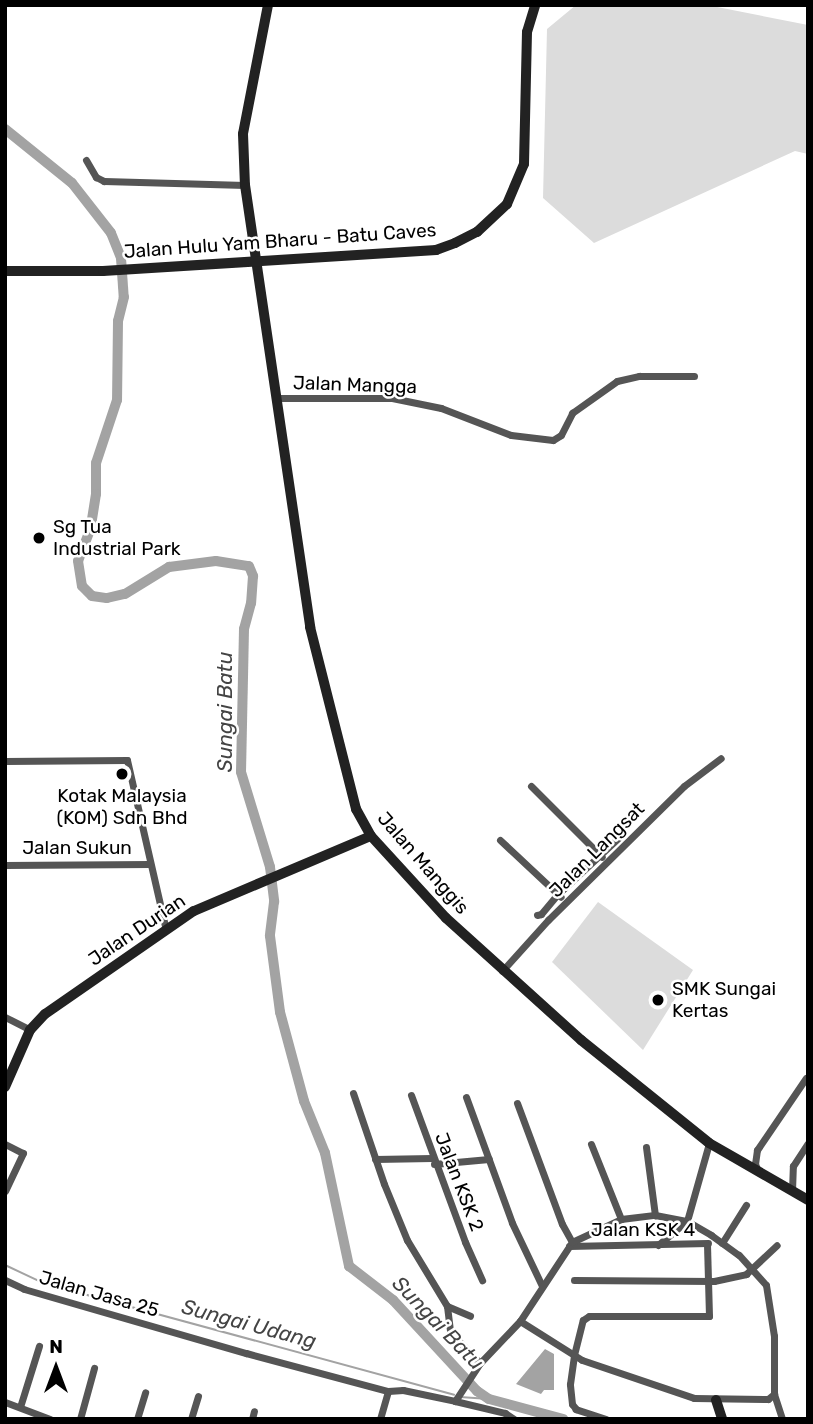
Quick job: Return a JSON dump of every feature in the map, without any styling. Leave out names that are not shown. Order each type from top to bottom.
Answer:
[{"type":"street","name":"Jalan Manggis","points":[[268,5],[243,134],[245,184],[310,627],[351,797],[371,836],[446,918],[502,971],[709,1143],[808,1200]]},
{"type":"street","name":"Jalan Hulu Yam Bharu - Batu Caves","points":[[5,271],[103,271],[436,250],[477,232],[507,204],[524,164],[527,32],[535,5]]},
{"type":"street","points":[[86,160],[96,177],[104,181],[245,184]]},
{"type":"street","name":"Jalan Mangga","points":[[275,398],[392,398],[441,408],[511,435],[553,440],[561,435],[572,412],[617,382],[639,376],[694,376]]},
{"type":"street","name":"Jalan Langsat","points":[[502,971],[566,902],[684,786],[722,758]]},
{"type":"street","points":[[5,761],[127,760],[166,930]]},
{"type":"street","points":[[531,786],[608,862]]},
{"type":"street","name":"Jalan Durian","points":[[5,1087],[30,1030],[45,1014],[166,930],[194,911],[371,836]]},
{"type":"street","points":[[537,915],[618,838]]},
{"type":"street","points":[[500,840],[566,902]]},
{"type":"street","name":"Jalan Sukun","points":[[5,865],[150,864]]},
{"type":"street","points":[[5,1017],[30,1030]]},
{"type":"street","points":[[759,1172],[755,1164],[757,1150],[806,1077]]},
{"type":"street","points":[[353,1093],[375,1159],[407,1240],[447,1306],[450,1332],[479,1365]]},
{"type":"street","name":"Jalan KSK 2","points":[[411,1095],[433,1161],[482,1280]]},
{"type":"street","points":[[466,1097],[512,1223],[542,1286]]},
{"type":"street","points":[[517,1103],[571,1244]]},
{"type":"street","points":[[657,1246],[687,1221],[709,1143]]},
{"type":"street","points":[[792,1191],[793,1166],[808,1143]]},
{"type":"street","points":[[5,1144],[23,1153],[5,1191]]},
{"type":"street","points":[[591,1144],[621,1219]]},
{"type":"street","points":[[646,1147],[655,1215]]},
{"type":"street","points":[[375,1159],[489,1159]]},
{"type":"street","points":[[722,1242],[746,1205]]},
{"type":"street","points":[[456,1399],[479,1365],[520,1321],[571,1244],[621,1219],[655,1215],[687,1221],[722,1242],[753,1268],[770,1296],[774,1394],[782,1418],[771,1419]]},
{"type":"street","name":"Jalan KSK 4","points":[[571,1244],[707,1245],[711,1235]]},
{"type":"street","points":[[607,1419],[585,1412],[572,1404],[570,1384],[574,1355],[586,1317],[709,1316],[707,1245]]},
{"type":"street","points":[[574,1280],[709,1281],[746,1274],[777,1245]]},
{"type":"street","name":"Jalan Jasa 25","points":[[5,1280],[63,1301],[388,1391],[403,1390],[456,1399],[512,1417]]},
{"type":"street","points":[[447,1306],[470,1315]]},
{"type":"street","points":[[520,1321],[574,1355],[694,1398],[768,1399],[774,1394]]},
{"type":"street","points":[[23,1413],[39,1346]]},
{"type":"street","points":[[80,1419],[94,1368]]},
{"type":"street","points":[[380,1419],[388,1391]]},
{"type":"street","points":[[137,1419],[145,1392]]},
{"type":"street","points":[[191,1419],[198,1396]]},
{"type":"street","points":[[716,1400],[722,1419]]},
{"type":"street","points":[[5,1402],[23,1413],[50,1419]]},
{"type":"street","points":[[585,1412],[591,1419]]},
{"type":"shaded area","points":[[576,5],[707,5],[808,25],[808,154],[795,151],[594,243],[543,198],[547,29]]},
{"type":"shaded area","points":[[598,902],[693,970],[643,1050],[552,962]]},
{"type":"shaded area","points":[[545,1349],[554,1354],[554,1390],[544,1390],[541,1394],[516,1384]]},
{"type":"waterway","name":"Sungai Batu","points":[[5,129],[72,183],[111,233],[121,258],[124,297],[118,321],[117,400],[96,463],[96,494],[90,530],[78,561],[82,586],[92,596],[107,598],[125,594],[169,567],[216,561],[249,566],[253,576],[251,603],[244,629],[241,772],[270,867],[274,902],[270,936],[280,1012],[304,1101],[325,1153],[349,1266],[393,1300],[477,1391],[489,1399],[563,1419]]},
{"type":"waterway","name":"Sungai Udang","points":[[5,1265],[43,1283],[454,1395]]},
{"type":"waterway","name":"Sungai Udang","points":[[460,1397],[489,1399]]},
{"type":"place","name":"Sg Tua Industrial Park","points":[[39,538]]},
{"type":"place","name":"Kotak Malaysia (KOM) Sdn Bhd","points":[[122,774]]},
{"type":"place","name":"SMK Sungai Kertas","points":[[658,1000]]}]
